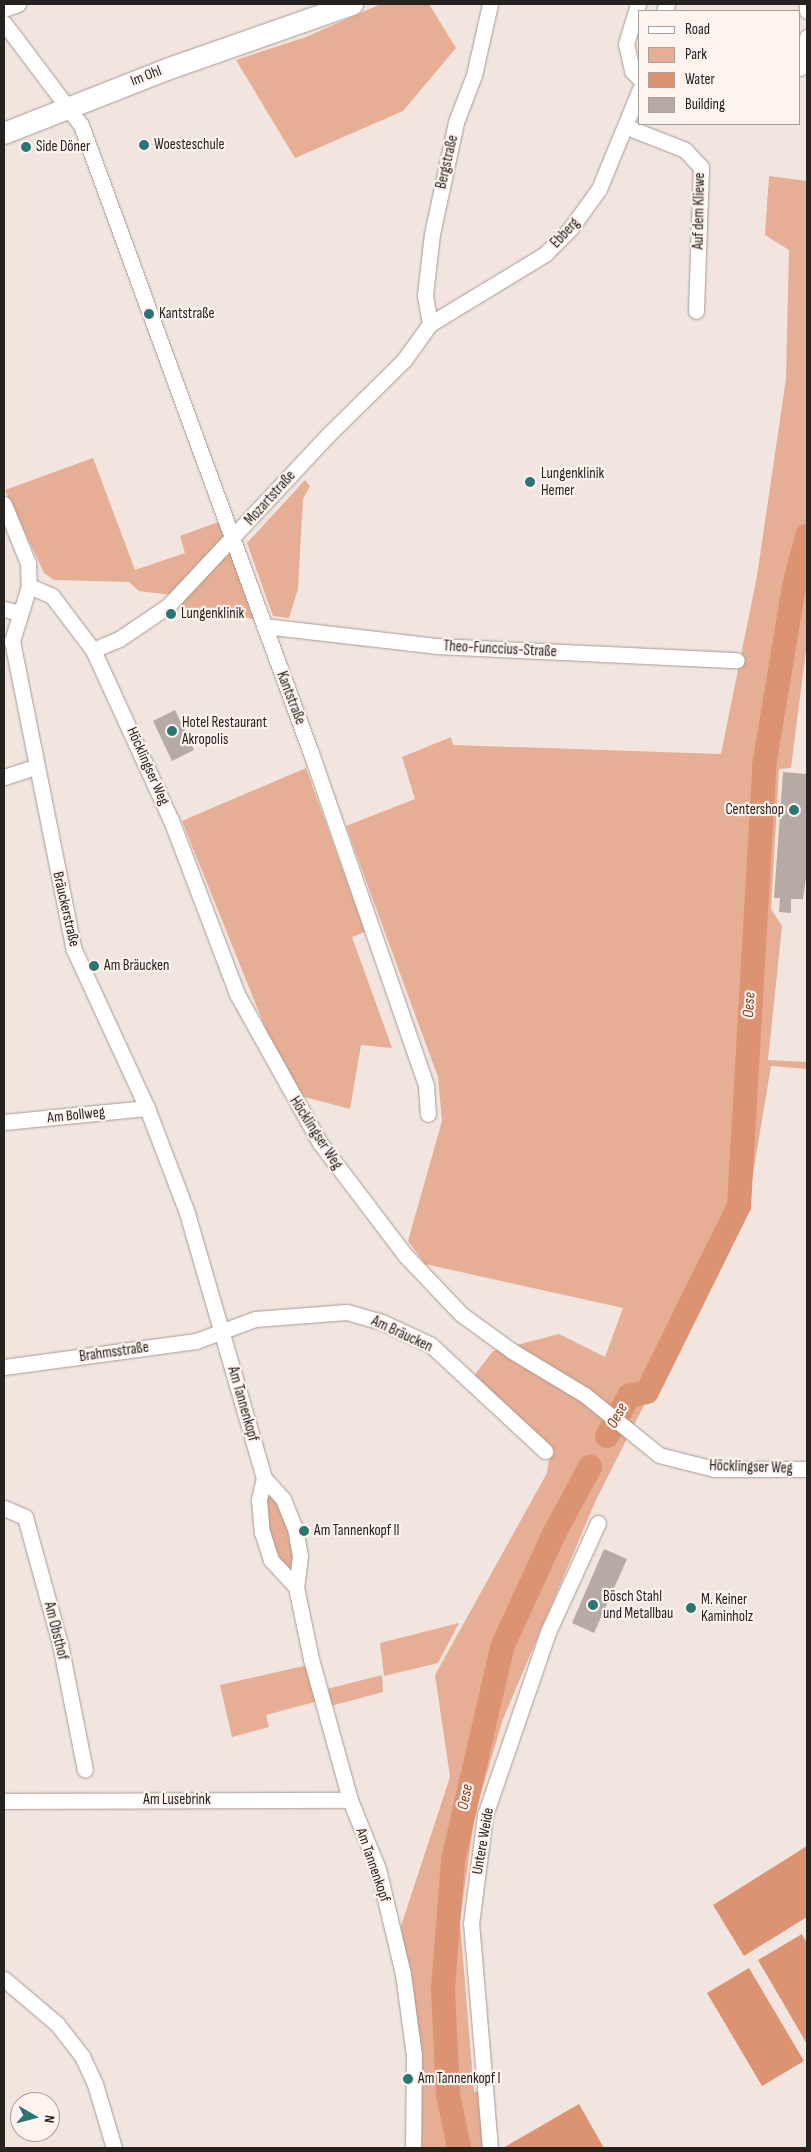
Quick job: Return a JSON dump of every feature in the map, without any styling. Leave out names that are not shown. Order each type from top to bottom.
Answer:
[{"type":"main road","name":"Im Ohl","points":[[291,25],[324,4]]},
{"type":"main road","name":"Im Ohl","points":[[4,133],[70,105],[352,4]]},
{"type":"street","points":[[4,9],[18,4]]},
{"type":"street","name":"Bergstraße","points":[[430,324],[426,295],[432,234],[456,122],[474,75],[490,4]]},
{"type":"street","points":[[638,4],[626,44],[632,71],[638,77]]},
{"type":"street","points":[[807,4],[807,11]]},
{"type":"street","name":"Kantstraße","points":[[4,23],[70,105],[81,125],[234,538],[426,1086],[428,1114]]},
{"type":"street","points":[[801,64],[807,37]]},
{"type":"street","name":"Ebberg","points":[[430,324],[545,254],[570,229],[599,188],[627,127],[638,95]]},
{"type":"street","name":"Auf dem Kliewe","points":[[627,127],[685,150],[701,167],[696,311]]},
{"type":"street","name":"Mozartstraße","points":[[93,650],[119,639],[168,606],[234,538],[328,435],[404,360],[430,324]]},
{"type":"street","name":"Bräuckerstraße","points":[[4,504],[28,563],[29,586],[12,641],[35,767],[74,950],[147,1108],[187,1214],[222,1329]]},
{"type":"street","name":"Höcklingser Weg","points":[[29,586],[52,596],[93,650],[171,820],[238,994],[315,1135],[364,1204],[460,1314],[512,1351],[585,1395],[600,1410],[659,1455],[714,1468],[807,1469]]},
{"type":"street","points":[[4,609],[20,613]]},
{"type":"street","name":"Theo-Funccius-Straße","points":[[264,626],[436,646],[737,660]]},
{"type":"street","points":[[6,770],[35,767]]},
{"type":"street","name":"Am Bollweg","points":[[4,1122],[147,1108]]},
{"type":"street","name":"Am Bräucken","points":[[222,1329],[256,1319],[347,1312],[382,1322],[431,1345],[545,1451]]},
{"type":"street","name":"Brahmsstraße","points":[[4,1366],[196,1341],[222,1329]]},
{"type":"street","name":"Am Tannenkopf","points":[[222,1329],[264,1478],[283,1499],[295,1528],[300,1556],[296,1587],[311,1659],[350,1800],[378,1869],[403,1974],[414,2055],[412,2148]]},
{"type":"street","name":"Am Tannenkopf","points":[[264,1478],[259,1500],[262,1532],[271,1560],[296,1587]]},
{"type":"street","name":"Am Obsthof","points":[[4,1508],[25,1517],[60,1644],[84,1770]]},
{"type":"street","name":"Untere Weide","points":[[490,2148],[470,1924],[485,1816],[548,1632],[598,1523]]},
{"type":"street","name":"Am Lusebrink","points":[[4,1801],[350,1800]]},
{"type":"street","points":[[4,1979],[56,2024],[82,2056],[95,2084],[114,2148]]},
{"type":"green space","points":[[381,4],[429,4],[456,48],[403,111],[295,158],[236,60],[306,37]]},
{"type":"green space","points":[[769,176],[807,181],[807,642],[791,768],[779,769],[771,909],[782,926],[768,1060],[807,1062],[807,1069],[771,1066],[749,1198],[596,1500],[503,1719],[475,1813],[460,1922],[474,2092],[491,2088],[497,2148],[422,2148],[422,2059],[401,1926],[450,1777],[435,1675],[547,1473],[551,1445],[473,1377],[493,1351],[559,1334],[605,1357],[623,1308],[425,1264],[408,1241],[442,1121],[438,1077],[346,826],[415,799],[402,757],[451,737],[453,745],[721,754],[757,576],[786,379],[789,250],[765,235]]},
{"type":"green space","points":[[93,458],[135,570],[185,553],[180,536],[221,521],[229,538],[172,595],[139,591],[129,582],[54,580],[44,573],[5,490]]},
{"type":"green space","points":[[305,480],[310,486],[303,499],[298,589],[289,618],[273,616],[247,543]]},
{"type":"green space","points":[[233,543],[259,620],[173,606]]},
{"type":"green space","points":[[306,768],[365,932],[352,937],[392,1048],[361,1045],[350,1109],[297,1095],[279,1062],[182,821]]},
{"type":"green space","points":[[270,1488],[294,1533],[294,1583],[273,1558],[263,1490]]},
{"type":"green space","points":[[459,1623],[438,1663],[384,1676],[380,1643]]},
{"type":"green space","points":[[308,1665],[318,1701],[266,1715],[269,1727],[232,1737],[220,1685]]},
{"type":"green space","points":[[382,1675],[383,1692],[327,1707],[323,1690]]},
{"type":"water","points":[[807,1846],[807,1917],[744,1956],[713,1905]]},
{"type":"water","points":[[802,1934],[807,1944],[807,2044],[758,1960]]},
{"type":"water","points":[[749,1968],[804,2061],[762,2086],[707,1993]]},
{"type":"water","points":[[579,2104],[604,2148],[503,2148]]},
{"type":"building","name":"Hotel Restaurant Akropolis","points":[[175,710],[194,750],[172,761],[153,721]]},
{"type":"building","name":"Centershop","points":[[783,772],[807,774],[806,878],[803,899],[791,899],[791,913],[779,912],[780,898],[774,898]]},
{"type":"building","name":"Bösch Stahl und Metallbau","points":[[604,1549],[627,1559],[594,1633],[572,1623]]},
{"type":"waterway","name":"Oese","points":[[607,1436],[629,1396],[647,1392],[739,1206],[764,766],[794,586],[807,536]]},
{"type":"waterway","name":"Oese","points":[[459,2148],[448,2094],[443,1988],[453,1860],[502,1647],[555,1532],[590,1467]]},
{"type":"place","name":"Woesteschule","points":[[144,145]]},
{"type":"place","name":"Side Döner","points":[[26,147]]},
{"type":"place","name":"Kantstraße","points":[[149,314]]},
{"type":"place","name":"Lungenklinik Hemer","points":[[530,482]]},
{"type":"place","name":"Lungenklinik","points":[[171,614]]},
{"type":"place","name":"Hotel Restaurant Akropolis","points":[[172,731]]},
{"type":"place","name":"Centershop","points":[[794,810]]},
{"type":"place","name":"Am Bräucken","points":[[94,966]]},
{"type":"place","name":"Am Tannenkopf II","points":[[304,1531]]},
{"type":"place","name":"Bösch Stahl und Metallbau","points":[[593,1605]]},
{"type":"place","name":"M. Keiner Kaminholz","points":[[691,1608]]},
{"type":"place","name":"Am Tannenkopf I","points":[[408,2079]]}]
